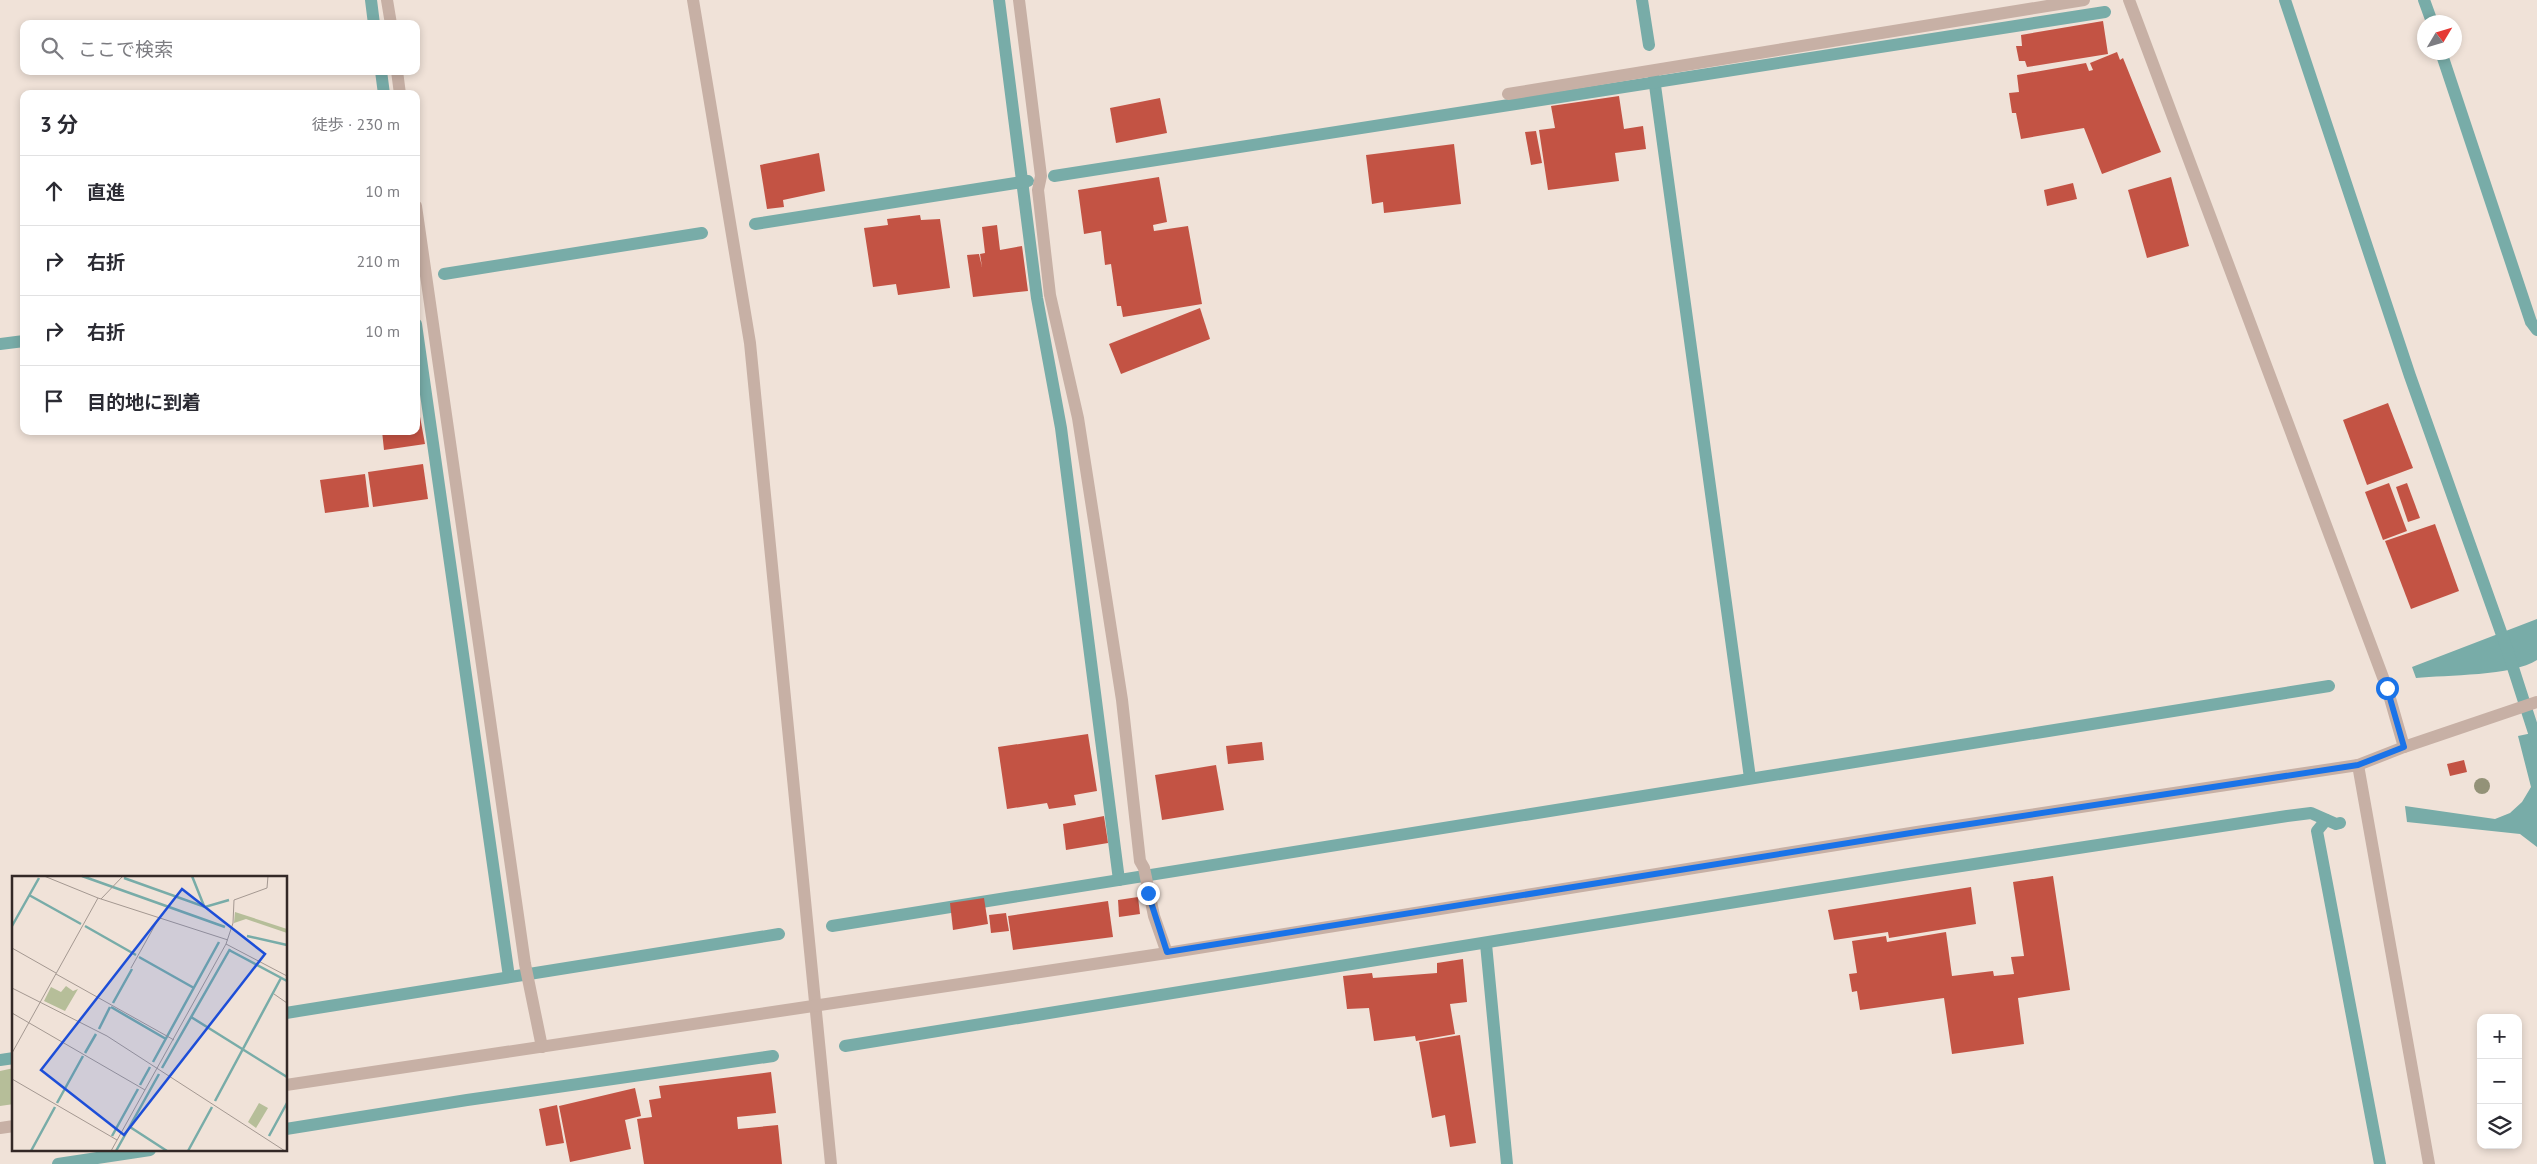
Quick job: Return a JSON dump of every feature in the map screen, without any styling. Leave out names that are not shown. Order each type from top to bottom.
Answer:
[{"type":"street","points":[[387,0],[390,20]]},
{"type":"street","points":[[693,0],[750,343],[831,1164]]},
{"type":"street","points":[[1019,0],[1041,176],[1038,190],[1050,295],[1078,418],[1122,700],[1140,861],[1144,868],[1148,893],[1167,952]]},
{"type":"street","points":[[1508,94],[2084,0]]},
{"type":"street","points":[[2129,0],[2387,688],[2404,747]]},
{"type":"street","points":[[398,75],[399,90]]},
{"type":"street","points":[[420,234],[524,964],[542,1047]]},
{"type":"street","points":[[288,1085],[1167,952],[1917,832],[2358,765],[2404,747],[2537,702]]},
{"type":"street","points":[[2358,765],[2429,1164]]},
{"type":"green space","points":[[12,1068],[12,1104],[0,1106],[0,1071]]},
{"type":"water","points":[[2537,619],[2537,660],[2526,665],[2496,672],[2416,678],[2412,667]]},
{"type":"water","points":[[2537,732],[2537,847],[2520,834],[2407,822],[2405,806],[2495,819],[2510,813],[2522,802],[2531,787],[2518,736]]},
{"type":"building","points":[[2103,21],[2108,54],[2027,67],[2025,61],[2019,61],[2016,46],[2022,46],[2021,35]]},
{"type":"building","points":[[2117,52],[2120,60],[2123,58],[2161,152],[2102,174],[2084,128],[2021,139],[2016,113],[2012,113],[2009,93],[2019,92],[2017,75],[2086,63],[2089,71],[2093,70],[2090,63]]},
{"type":"building","points":[[1619,96],[1624,129],[1643,126],[1646,149],[1615,153],[1619,181],[1548,190],[1539,130],[1555,128],[1551,106]]},
{"type":"building","points":[[1160,98],[1167,133],[1116,143],[1110,108]]},
{"type":"building","points":[[1536,131],[1542,163],[1531,165],[1525,132]]},
{"type":"building","points":[[1454,144],[1461,204],[1384,213],[1383,202],[1372,204],[1366,155]]},
{"type":"building","points":[[819,153],[825,191],[783,200],[784,207],[767,209],[760,165]]},
{"type":"building","points":[[1159,177],[1167,222],[1153,225],[1154,231],[1188,226],[1202,304],[1123,317],[1121,306],[1117,306],[1111,264],[1105,265],[1101,231],[1084,234],[1078,190]]},
{"type":"building","points":[[2171,177],[2189,246],[2147,258],[2128,190]]},
{"type":"building","points":[[2073,183],[2077,199],[2047,206],[2044,190]]},
{"type":"building","points":[[920,215],[921,220],[940,219],[950,288],[898,295],[896,284],[873,287],[864,228],[888,225],[887,219]]},
{"type":"building","points":[[997,225],[1000,250],[1022,246],[1028,291],[973,297],[967,255],[979,254],[982,267],[980,254],[985,253],[982,227]]},
{"type":"building","points":[[1200,308],[1210,339],[1121,374],[1109,344]]},
{"type":"building","points":[[2388,403],[2413,468],[2367,485],[2343,420]]},
{"type":"building","points":[[420,417],[425,444],[384,450],[382,435],[420,435]]},
{"type":"building","points":[[423,464],[428,499],[373,507],[368,472]]},
{"type":"building","points":[[365,474],[369,507],[325,513],[320,480]]},
{"type":"building","points":[[2389,483],[2407,531],[2383,540],[2365,492]]},
{"type":"building","points":[[2407,483],[2420,518],[2408,522],[2396,487]]},
{"type":"building","points":[[2435,524],[2459,591],[2411,609],[2385,541]]},
{"type":"building","points":[[1088,734],[1097,791],[1074,795],[1076,805],[1049,809],[1047,803],[1007,809],[998,747]]},
{"type":"building","points":[[1262,742],[1264,760],[1228,764],[1226,746]]},
{"type":"building","points":[[2464,760],[2467,772],[2450,776],[2447,764]]},
{"type":"building","points":[[1216,765],[1224,810],[1162,820],[1155,775]]},
{"type":"building","points":[[1104,816],[1108,843],[1066,850],[1063,824]]},
{"type":"building","points":[[2053,876],[2070,990],[2018,998],[2024,1044],[1952,1054],[1944,998],[1860,1010],[1857,991],[1852,992],[1849,974],[1857,973],[1852,941],[1886,936],[1887,942],[1946,932],[1952,976],[1993,971],[1994,976],[2014,974],[2011,957],[2024,956],[2013,882]]},
{"type":"building","points":[[1971,887],[1976,924],[1889,938],[1888,932],[1834,940],[1828,910]]},
{"type":"building","points":[[1138,897],[1140,914],[1119,917],[1118,900]]},
{"type":"building","points":[[984,898],[988,924],[953,930],[950,903]]},
{"type":"building","points":[[1108,901],[1113,937],[1013,950],[1008,916]]},
{"type":"building","points":[[1006,913],[1009,931],[991,933],[989,915]]},
{"type":"building","points":[[1463,959],[1467,1002],[1450,1004],[1455,1034],[1416,1041],[1415,1036],[1374,1041],[1369,1008],[1347,1009],[1343,976],[1372,973],[1373,978],[1437,973],[1437,963]]},
{"type":"building","points":[[1460,1035],[1476,1143],[1450,1147],[1445,1115],[1432,1118],[1419,1042]]},
{"type":"building","points":[[771,1072],[776,1113],[737,1117],[738,1129],[778,1125],[782,1164],[644,1164],[637,1119],[652,1117],[649,1100],[661,1098],[659,1086]]},
{"type":"building","points":[[635,1088],[641,1116],[625,1120],[631,1149],[570,1162],[559,1106]]},
{"type":"building","points":[[557,1105],[564,1143],[546,1146],[539,1109]]},
{"type":"waterway","points":[[371,0],[374,20]]},
{"type":"waterway","points":[[999,0],[1037,298],[1061,428],[1119,880]]},
{"type":"waterway","points":[[1642,0],[1649,45]]},
{"type":"waterway","points":[[2285,0],[2410,376],[2507,649],[2537,742]]},
{"type":"waterway","points":[[2424,0],[2429,15]]},
{"type":"waterway","points":[[1054,176],[2105,12]]},
{"type":"waterway","points":[[2444,60],[2531,322],[2537,330]]},
{"type":"waterway","points":[[382,75],[383,90]]},
{"type":"waterway","points":[[1654,78],[1750,778]]},
{"type":"waterway","points":[[755,224],[1028,181]]},
{"type":"waterway","points":[[444,274],[702,233]]},
{"type":"waterway","points":[[0,344],[20,342]]},
{"type":"waterway","points":[[420,352],[509,977]]},
{"type":"waterway","points":[[832,926],[2329,686]]},
{"type":"waterway","points":[[845,1046],[1909,874],[2287,816],[2311,813],[2336,824],[2340,823]]},
{"type":"waterway","points":[[2326,820],[2317,831],[2380,1164]]},
{"type":"waterway","points":[[288,1013],[779,934]]},
{"type":"waterway","points":[[1486,944],[1507,1164]]},
{"type":"waterway","points":[[288,1129],[467,1100],[773,1056]]},
{"type":"waterway","points":[[0,1060],[12,1058]]},
{"type":"waterway","points":[[58,1164],[137,1152]]},
{"type":"route","points":[[1148,893],[1167,952],[1917,832],[2358,765],[2404,747],[2387,688]]}]
